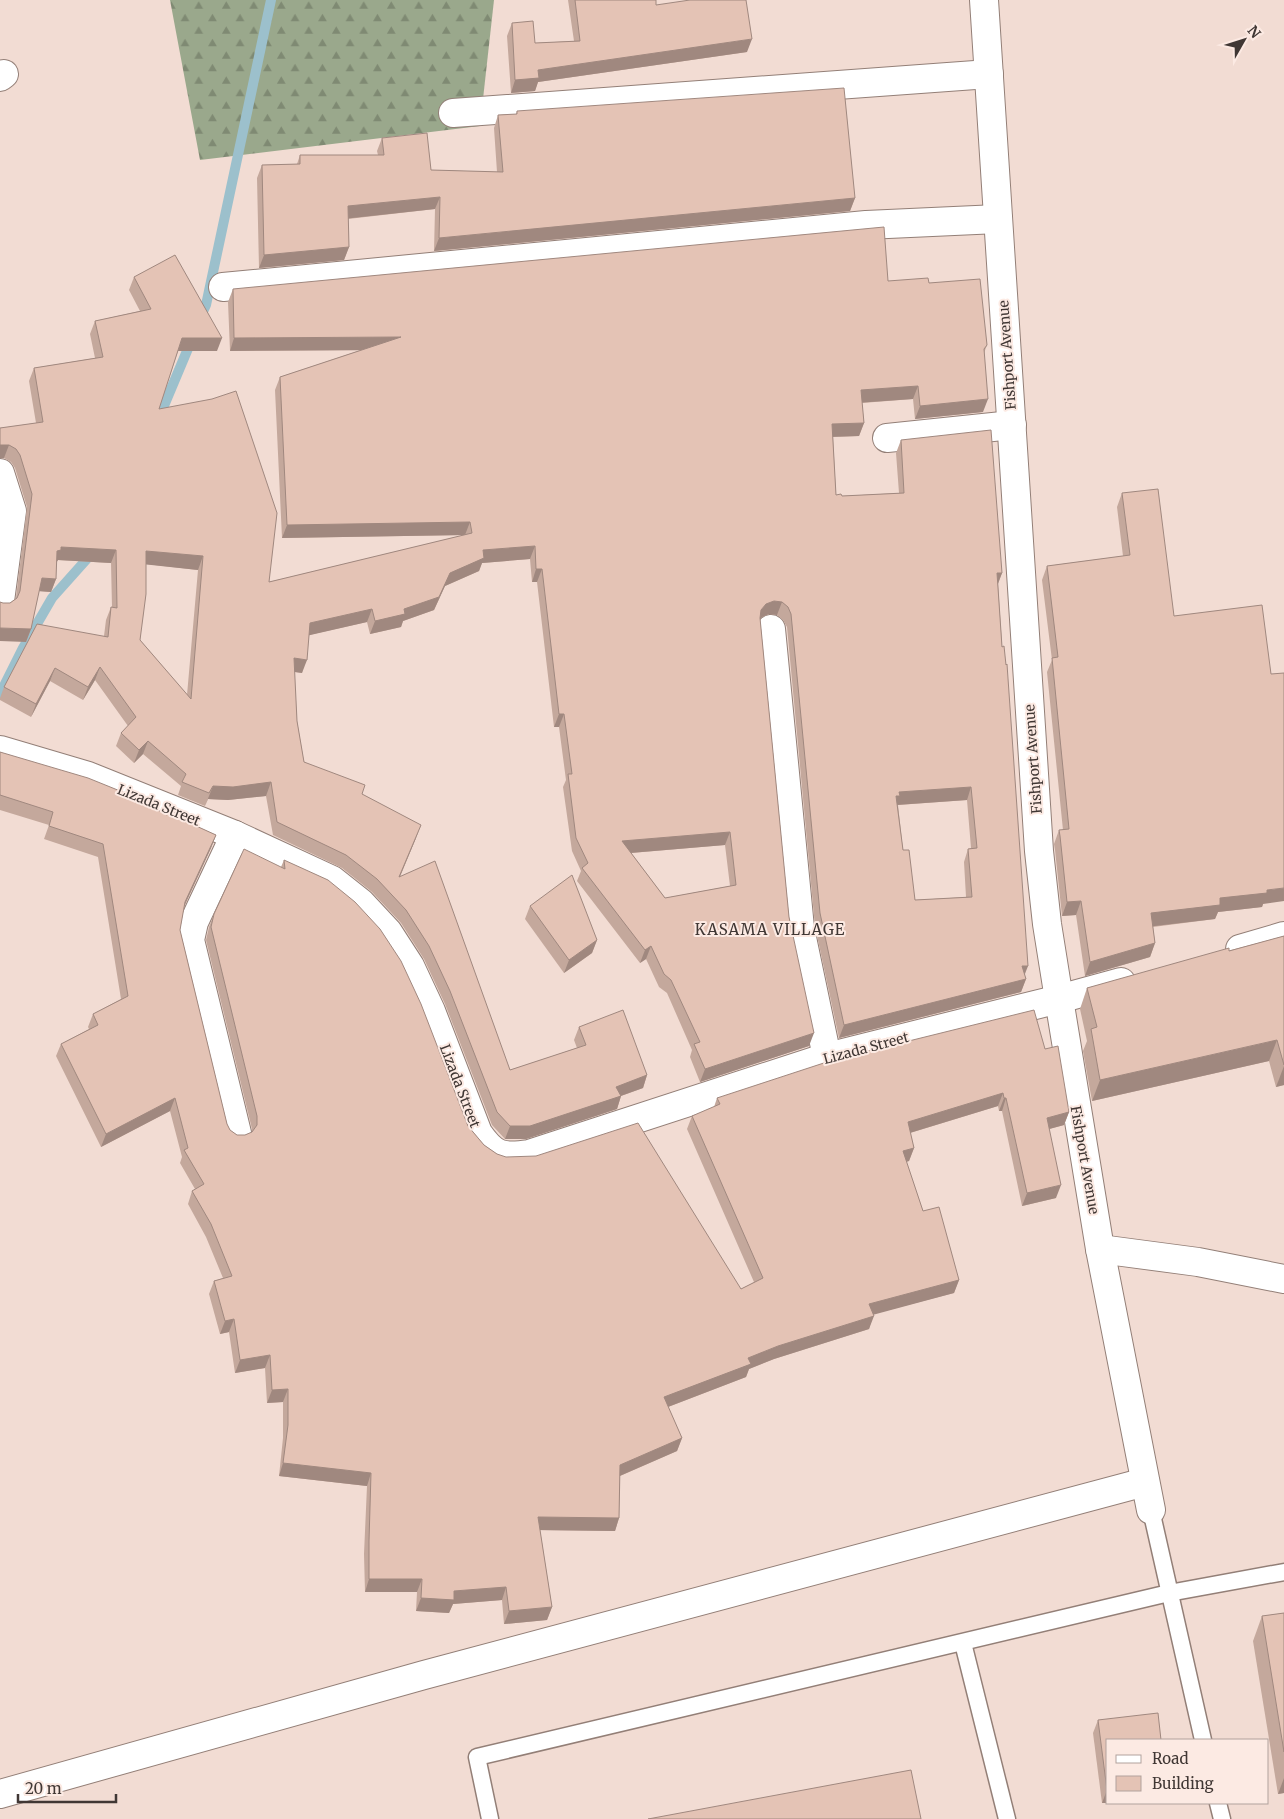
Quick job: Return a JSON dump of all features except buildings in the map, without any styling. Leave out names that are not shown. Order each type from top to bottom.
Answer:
[{"type":"street","name":"Fishport Avenue","points":[[984,0],[1039,851],[1047,924],[1100,1249],[1151,1510]]},
{"type":"street","points":[[453,113],[989,74]]},
{"type":"street","points":[[222,287],[866,225],[998,219]]},
{"type":"street","points":[[887,438],[1012,425]]},
{"type":"street","points":[[0,473],[12,511],[0,601]]},
{"type":"street","points":[[771,629],[800,928],[827,1057]]},
{"type":"street","name":"Lizada Street","points":[[0,750],[88,776],[235,835],[332,880],[361,903],[388,932],[410,966],[431,1011],[478,1133],[487,1146],[499,1155],[514,1156],[528,1154],[827,1057],[1143,976]]},
{"type":"street","points":[[235,835],[194,922],[190,940],[236,1133]]},
{"type":"street","points":[[1218,955],[1284,936]]},
{"type":"street","points":[[1100,1249],[1198,1262],[1284,1279]]},
{"type":"street","points":[[0,1794],[424,1675],[1145,1482]]},
{"type":"lane","points":[[1151,1510],[1204,1739]]},
{"type":"lane","points":[[490,1819],[477,1757],[1170,1593],[1284,1572]]},
{"type":"lane","points":[[963,1643],[1007,1819]]},
{"type":"lane","points":[[1218,1804],[1222,1819]]},
{"type":"green space","points":[[170,0],[494,0],[480,126],[200,160]]},
{"type":"waterway","points":[[200,318],[206,305],[271,0]]},
{"type":"waterway","points":[[158,420],[192,339]]},
{"type":"waterway","points":[[0,694],[23,648],[52,598],[94,551]]},
{"type":"district","name":"KASAMA VILLAGE","points":[[770,930]]}]
